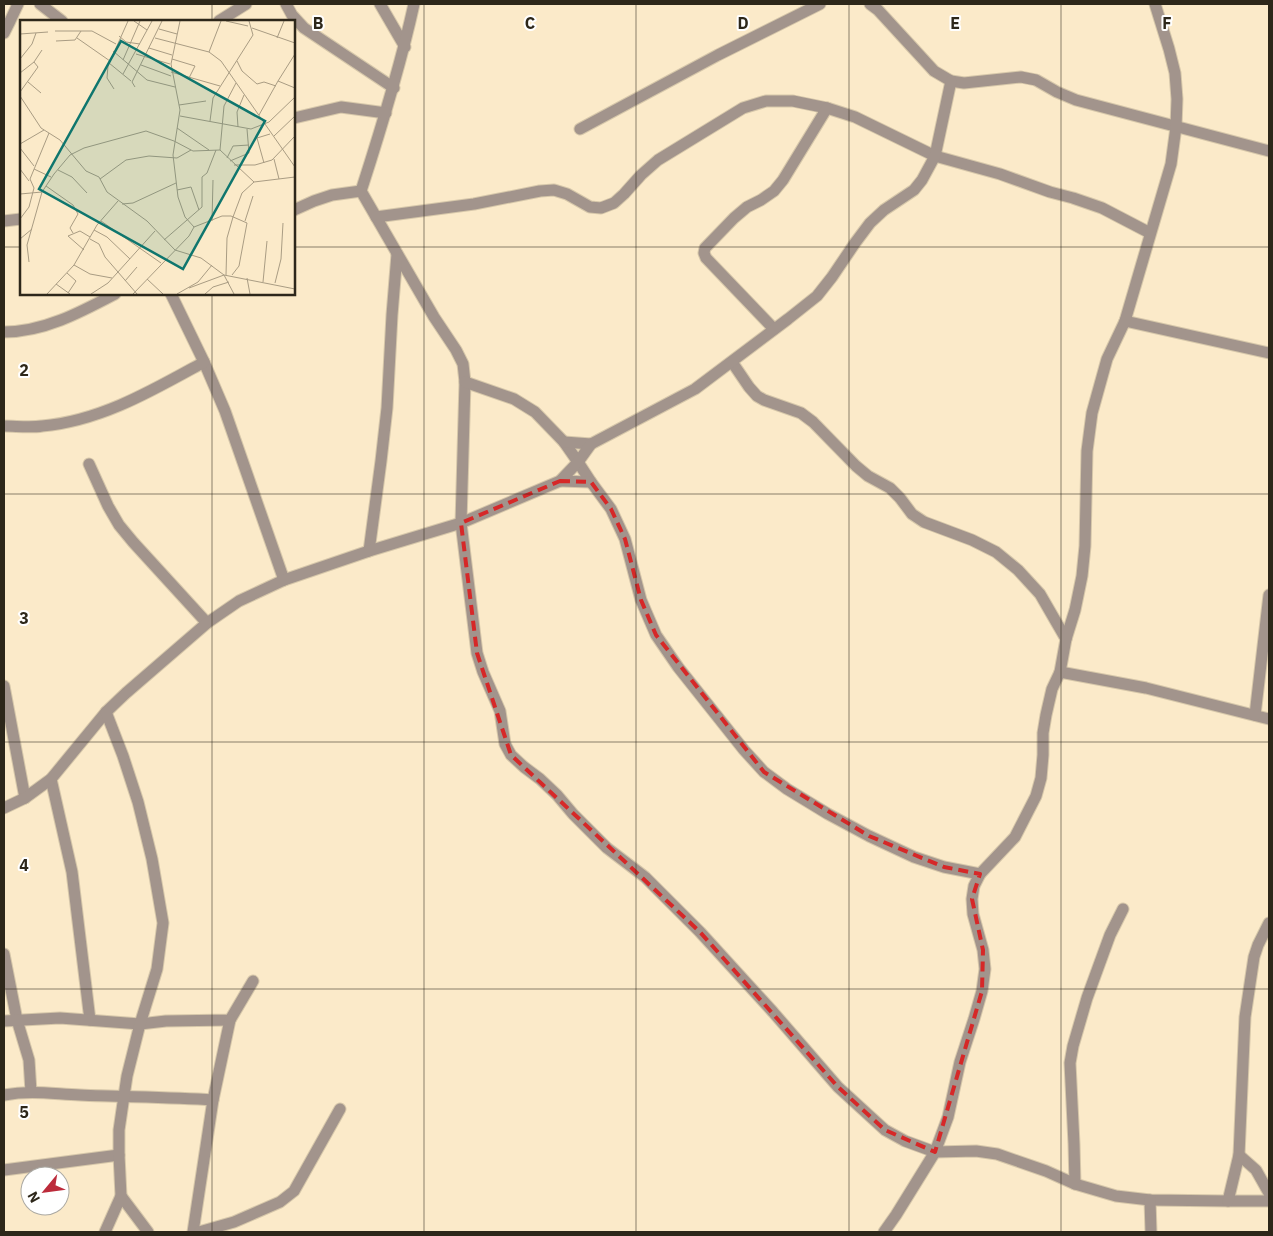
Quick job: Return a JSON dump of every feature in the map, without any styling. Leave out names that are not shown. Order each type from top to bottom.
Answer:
[{"type":"street","points":[[4,33],[18,4]]},
{"type":"street","points":[[40,4],[61,20]]},
{"type":"street","points":[[222,20],[246,4]]},
{"type":"street","points":[[286,4],[304,28],[394,88]]},
{"type":"street","points":[[380,4],[405,47]]},
{"type":"street","points":[[414,4],[394,88],[361,191],[463,364],[465,382],[461,523],[477,653],[500,711],[505,744],[511,755],[557,795],[607,848],[645,877],[700,932],[773,1012],[838,1088],[885,1130],[905,1141],[935,1152],[976,1151],[997,1154],[1075,1184],[1116,1196],[1150,1200],[1269,1201]]},
{"type":"street","points":[[580,129],[718,55],[820,4]]},
{"type":"street","points":[[870,4],[878,10],[934,71],[951,81],[964,83],[1021,77],[1036,80],[1076,100],[1269,151]]},
{"type":"street","points":[[884,1232],[935,1152],[948,1117],[960,1062],[982,991],[985,968],[983,950],[973,914],[972,899],[974,886],[980,874],[1015,837],[1036,796],[1041,778],[1043,733],[1046,715],[1052,689],[1060,672],[1082,576],[1085,546],[1087,451],[1092,413],[1107,359],[1124,321],[1171,164],[1176,127],[1175,73],[1155,4]]},
{"type":"street","points":[[4,808],[25,798],[51,779],[106,712],[126,693],[207,623],[239,601],[284,580],[369,551],[461,523],[560,480],[578,462],[591,444],[696,389],[732,362],[817,296],[870,223],[884,210],[914,190],[922,180],[935,156],[951,81]]},
{"type":"street","points":[[376,217],[474,204],[554,190],[567,194],[590,207],[601,208],[614,203],[658,160],[743,108],[766,101],[793,101],[827,108],[854,117],[935,156],[1000,174],[1102,208],[1150,233]]},
{"type":"street","points":[[295,118],[341,107],[386,113]]},
{"type":"street","points":[[774,329],[706,258],[705,248],[734,218],[747,207],[761,200],[774,190],[783,180],[827,108]]},
{"type":"street","points":[[295,210],[332,195],[361,191]]},
{"type":"street","points":[[4,221],[20,219]]},
{"type":"street","points":[[369,551],[387,408],[397,254]]},
{"type":"street","points":[[4,332],[18,332],[53,323],[114,295]]},
{"type":"street","points":[[171,295],[204,362],[225,412],[284,580]]},
{"type":"street","points":[[1124,321],[1269,353]]},
{"type":"street","points":[[4,426],[41,427],[69,422],[105,412],[204,362]]},
{"type":"street","points":[[732,362],[756,396],[801,413],[814,422],[856,466],[868,476],[890,488],[912,514],[924,522],[972,540],[996,552],[1018,570],[1040,594],[1066,640]]},
{"type":"street","points":[[465,382],[514,399],[535,412],[564,442],[611,509],[625,539],[641,600],[656,634],[678,667],[744,750],[764,772],[786,789],[828,814],[914,857],[944,867],[980,874]]},
{"type":"street","points":[[564,442],[591,444]]},
{"type":"street","points":[[89,464],[119,525],[207,623]]},
{"type":"street","points":[[560,480],[591,482]]},
{"type":"street","points":[[1255,715],[1269,595]]},
{"type":"street","points":[[1060,672],[1146,688],[1269,719]]},
{"type":"street","points":[[4,686],[25,798]]},
{"type":"street","points":[[105,1232],[121,1196],[119,1130],[127,1076],[140,1024],[157,969],[163,923],[152,859],[138,802],[106,712]]},
{"type":"street","points":[[51,779],[72,872],[90,1020]]},
{"type":"street","points":[[1075,1184],[1070,1063],[1073,1046],[1091,989],[1110,935],[1123,909]]},
{"type":"street","points":[[1228,1201],[1239,1155],[1245,1017],[1254,957],[1269,924]]},
{"type":"street","points":[[4,954],[17,1020],[29,1060],[31,1092]]},
{"type":"street","points":[[193,1232],[213,1100],[230,1020],[253,981]]},
{"type":"street","points":[[4,1021],[60,1018],[140,1024],[166,1021],[230,1020]]},
{"type":"street","points":[[4,1095],[31,1092],[213,1100]]},
{"type":"street","points":[[199,1232],[234,1222],[280,1202],[294,1191],[340,1109]]},
{"type":"street","points":[[4,1170],[119,1155]]},
{"type":"street","points":[[1239,1155],[1256,1170],[1269,1193]]},
{"type":"street","points":[[121,1196],[148,1232]]},
{"type":"street","points":[[1150,1200],[1151,1232]]},
{"type":"highlighted area","points":[[560,481],[591,482],[611,509],[625,539],[641,600],[656,635],[764,772],[869,836],[944,867],[980,874],[972,899],[983,950],[982,991],[935,1152],[885,1130],[838,1087],[700,932],[511,755],[477,653],[461,523]]}]
